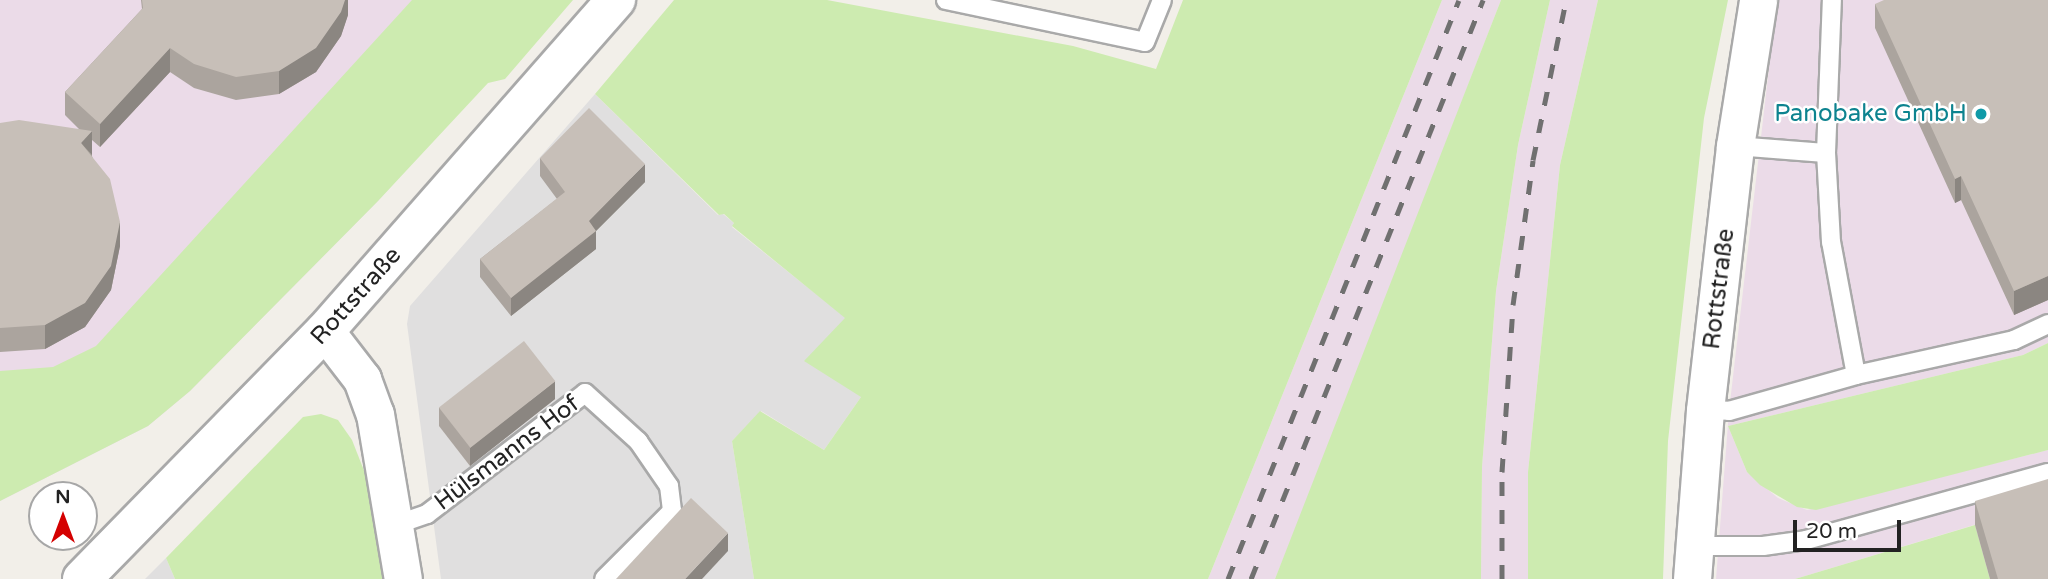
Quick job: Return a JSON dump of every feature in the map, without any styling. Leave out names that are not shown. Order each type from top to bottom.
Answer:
[{"type":"street","name":"Rottstraße","points":[[82,579],[325,331],[616,0]]},
{"type":"street","name":"Rottstraße","points":[[1693,562],[1705,410],[1735,146],[1758,0]]},
{"type":"street","points":[[325,331],[362,379],[376,414],[403,579]]},
{"type":"lane","points":[[946,0],[1145,42],[1162,0]]},
{"type":"lane","points":[[1832,0],[1826,153],[1831,243],[1857,374]]},
{"type":"lane","points":[[1735,146],[1826,153]]},
{"type":"lane","points":[[1705,410],[1730,411],[1857,374],[2014,340],[2048,324]]},
{"type":"lane","name":"Hülsmanns Hof","points":[[395,525],[427,514],[585,393],[638,441],[669,486],[672,511],[604,579]]},
{"type":"lane","points":[[1693,562],[1763,546],[1806,540],[2048,473]]},
{"type":"shaded area","points":[[0,0],[558,0],[378,201],[190,391],[148,426],[39,481],[28,481],[28,487],[0,501]]},
{"type":"shaded area","points":[[1442,0],[1501,0],[1322,463],[1275,579],[1208,579]]},
{"type":"shaded area","points":[[1550,0],[1598,0],[1560,165],[1528,472],[1528,579],[1481,579],[1482,467],[1496,291],[1518,145]]},
{"type":"shaded area","points":[[1777,0],[2048,0],[2048,343],[2023,355],[1728,426],[1747,472],[1778,498],[1807,510],[2048,450],[2048,579],[1990,579],[1974,525],[1795,579],[1716,579],[1729,411]]},
{"type":"shaded area","points":[[595,94],[718,215],[723,214],[734,223],[732,227],[846,318],[861,397],[824,450],[761,411],[732,441],[754,579],[441,579],[407,324],[410,306]]},
{"type":"shaded area","points":[[166,558],[175,579],[145,579]]},
{"type":"green space","points":[[412,0],[573,0],[505,79],[488,83],[378,201],[190,391],[148,426],[39,481],[28,481],[28,487],[0,501],[0,371],[53,367],[96,346]]},
{"type":"green space","points":[[674,0],[827,0],[1073,46],[1156,69],[1183,0],[1442,0],[1208,579],[754,579],[732,441],[760,411],[824,450],[861,397],[804,361],[845,318],[732,226],[734,223],[724,214],[719,215],[595,94]]},
{"type":"green space","points":[[1501,0],[1550,0],[1518,145],[1496,291],[1482,467],[1481,579],[1275,579]]},
{"type":"green space","points":[[1598,0],[1728,0],[1704,118],[1668,441],[1663,579],[1528,579],[1528,472],[1560,165]]},
{"type":"green space","points":[[2048,343],[2048,450],[1816,510],[1797,507],[1760,485],[1747,472],[1728,426],[2023,355]]},
{"type":"green space","points":[[321,414],[338,420],[352,440],[374,496],[387,579],[175,579],[166,558],[303,417]]},
{"type":"green space","points":[[1975,525],[1990,579],[1795,579]]},
{"type":"building","points":[[142,0],[345,0],[341,12],[316,48],[279,71],[236,77],[194,64],[170,48],[100,124],[65,92],[143,8]]},
{"type":"building","name":"Panobake GmbH","points":[[1884,0],[2048,0],[2048,276],[2014,291],[1961,176],[1955,179],[1875,4]]},
{"type":"building","points":[[589,108],[645,164],[589,221],[596,231],[511,298],[480,259],[565,192],[540,158]]},
{"type":"building","points":[[19,120],[92,131],[81,143],[110,179],[120,222],[111,266],[85,303],[45,325],[0,328],[0,123]]},
{"type":"building","points":[[524,341],[555,381],[470,448],[439,407]]},
{"type":"building","points":[[2048,479],[2048,579],[1998,579],[1975,501]]},
{"type":"building","points":[[691,498],[728,533],[685,579],[616,579]]},
{"type":"railway","points":[[1228,579],[1459,0]]},
{"type":"railway","points":[[1251,579],[1483,0]]},
{"type":"railway","points":[[1502,579],[1502,472],[1513,305],[1533,160],[1566,0]]},
{"type":"place","name":"Panobake GmbH","points":[[1981,114]]}]
